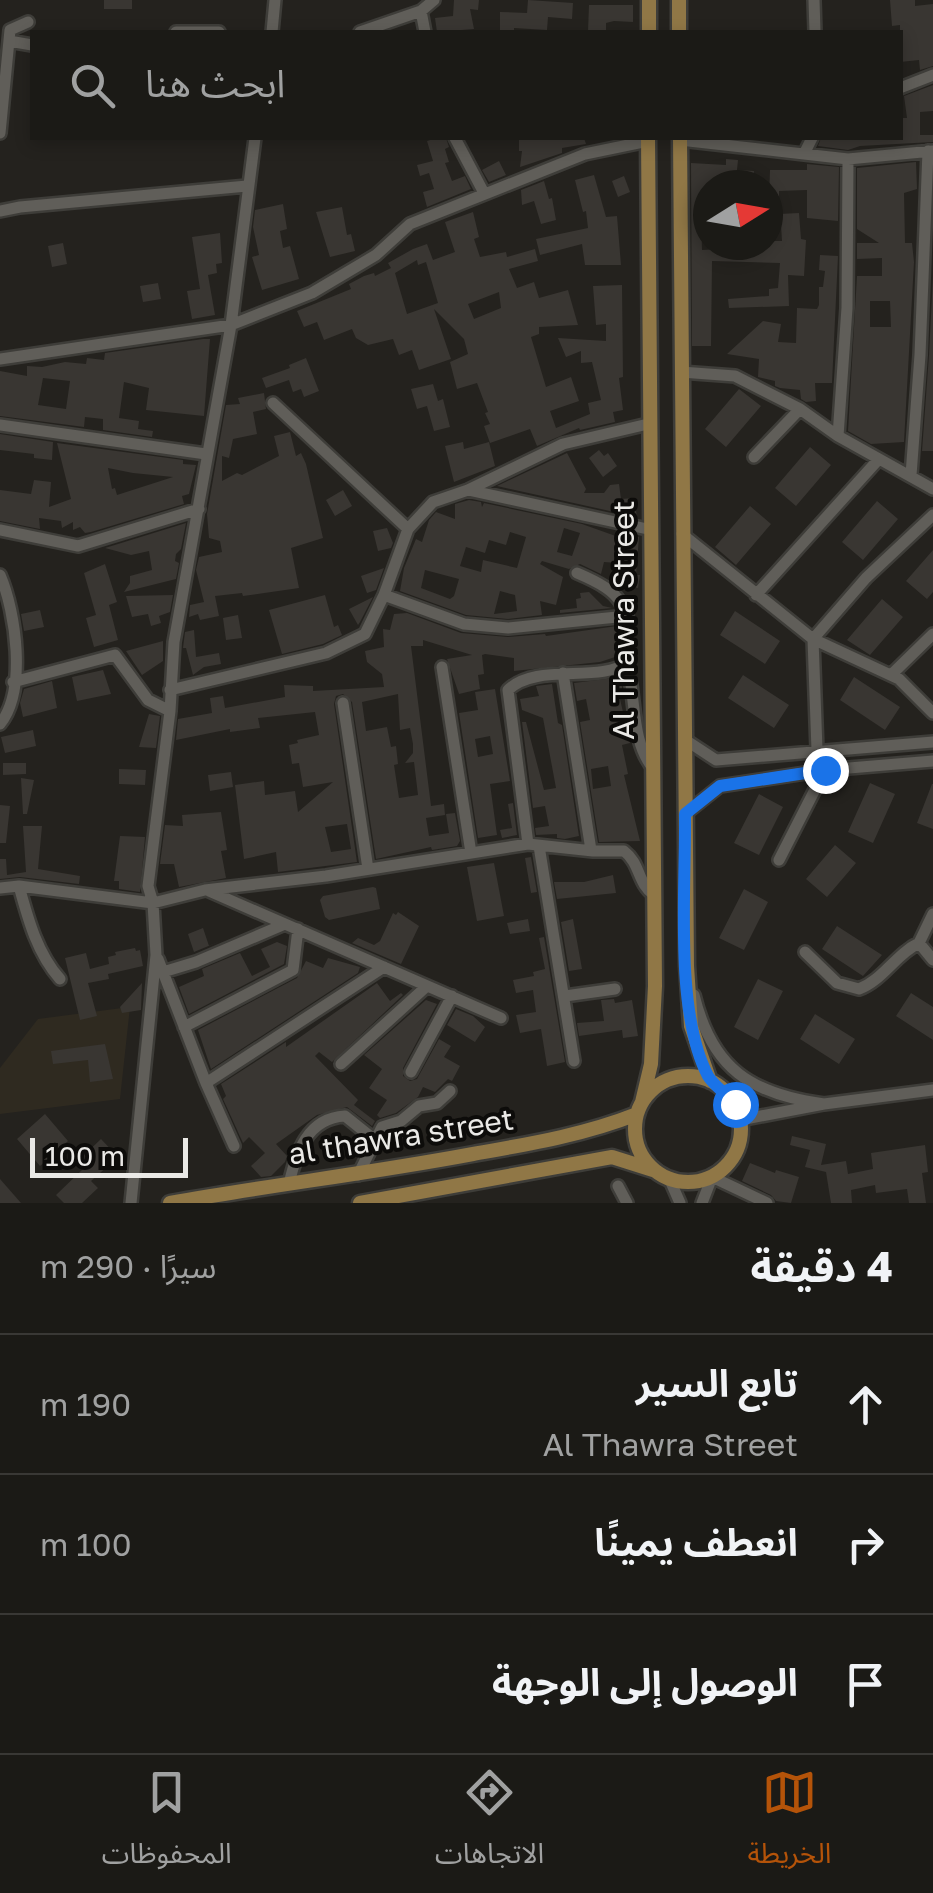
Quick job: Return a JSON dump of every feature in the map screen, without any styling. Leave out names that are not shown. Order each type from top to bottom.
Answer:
[{"type":"main road","points":[[648,30],[649,0]]},
{"type":"main road","points":[[679,0],[679,30]]},
{"type":"main road","name":"Al Thawra Street","points":[[640,1108],[651,1064],[655,986],[648,140]]},
{"type":"main road","name":"Al Thawra Street","points":[[680,140],[686,966],[691,1026],[710,1081]]},
{"type":"main road","points":[[680,1076],[710,1081],[735,1104],[741,1137],[736,1154],[726,1168],[712,1177],[698,1182],[670,1180],[654,1170],[637,1144],[640,1108],[652,1090],[680,1076]]},
{"type":"main road","name":"al thawra street","points":[[170,1203],[541,1142],[604,1127],[640,1108]]},
{"type":"main road","name":"al thawra street","points":[[360,1203],[612,1157],[654,1170]]},
{"type":"street","points":[[272,30],[276,0]]},
{"type":"street","points":[[366,30],[421,11],[434,0]]},
{"type":"street","points":[[814,0],[815,30]]},
{"type":"street","points":[[421,11],[425,30]]},
{"type":"street","points":[[0,133],[10,30],[28,22]]},
{"type":"street","points":[[9,41],[30,45]]},
{"type":"street","points":[[903,87],[933,75]]},
{"type":"street","points":[[130,1203],[156,955],[153,903],[148,886],[170,711],[174,642],[231,324],[255,140]]},
{"type":"street","points":[[455,140],[484,194]]},
{"type":"street","points":[[0,358],[231,324],[312,293],[376,256],[410,224],[585,154],[644,140]]},
{"type":"street","points":[[688,140],[848,158],[930,151],[911,475]]},
{"type":"street","points":[[804,154],[811,140]]},
{"type":"street","points":[[838,436],[847,308],[848,158]]},
{"type":"street","points":[[0,212],[247,186]]},
{"type":"street","points":[[681,372],[735,376],[800,409],[838,436],[933,489]]},
{"type":"street","points":[[273,403],[408,529]]},
{"type":"street","points":[[754,457],[800,409]]},
{"type":"street","points":[[170,690],[326,653],[364,634],[384,595],[408,529],[433,502],[468,490],[564,444],[648,424]]},
{"type":"street","points":[[0,425],[206,454]]},
{"type":"street","points":[[756,595],[878,460]]},
{"type":"street","points":[[468,490],[652,530]]},
{"type":"street","points":[[0,530],[78,546],[199,509]]},
{"type":"street","points":[[779,860],[825,770],[814,639],[866,578],[933,515]]},
{"type":"street","points":[[682,534],[814,639],[900,679],[933,714]]},
{"type":"street","points":[[574,1061],[508,690],[520,682],[624,666],[628,662],[627,616],[610,587],[576,573]]},
{"type":"street","points":[[0,576],[9,595],[18,651],[8,715],[0,724]]},
{"type":"street","points":[[384,595],[464,624],[494,627],[627,616]]},
{"type":"street","points":[[891,675],[933,634]]},
{"type":"street","points":[[13,682],[115,654],[148,700],[170,711]]},
{"type":"street","points":[[0,663],[16,664]]},
{"type":"street","points":[[442,667],[470,853]]},
{"type":"street","points":[[563,673],[591,850]]},
{"type":"street","points":[[631,685],[645,759],[653,768]]},
{"type":"street","points":[[343,703],[368,869]]},
{"type":"street","points":[[684,739],[716,760],[933,742]]},
{"type":"street","points":[[716,760],[720,786]]},
{"type":"street","points":[[685,814],[720,786],[825,770],[933,762]]},
{"type":"street","points":[[0,888],[19,886],[153,903],[205,890],[534,845],[628,854],[638,865],[645,888],[654,895]]},
{"type":"street","points":[[19,886],[31,928],[48,966],[60,979]]},
{"type":"street","points":[[205,890],[501,1018]]},
{"type":"street","points":[[805,952],[837,984],[858,989],[874,980],[902,951],[919,943],[933,914]]},
{"type":"street","points":[[163,972],[285,924]]},
{"type":"street","points":[[184,1027],[293,970],[298,930]]},
{"type":"street","points":[[919,943],[933,960]]},
{"type":"street","points":[[156,955],[234,1146]]},
{"type":"street","points":[[686,966],[706,1031],[730,1068],[744,1081],[773,1095],[824,1104]]},
{"type":"street","points":[[206,1083],[384,967]]},
{"type":"street","points":[[341,1064],[427,986]]},
{"type":"street","points":[[565,996],[615,989]]},
{"type":"street","points":[[411,1072],[452,996]]},
{"type":"street","points":[[740,1120],[933,1090]]},
{"type":"street","points":[[358,1174],[382,1126],[401,1121],[419,1106],[436,1104],[450,1091]]},
{"type":"street","points":[[289,1184],[297,1150],[326,1121],[344,1116],[375,1140]]},
{"type":"street","points":[[702,1203],[712,1177],[768,1203]]},
{"type":"street","points":[[670,1180],[680,1203]]},
{"type":"street","points":[[618,1186],[627,1203]]},
{"type":"shaded area","points":[[130,1007],[120,1099],[0,1114],[0,1068],[38,1019]]},
{"type":"building","points":[[104,0],[132,0],[132,9],[104,9]]},
{"type":"building","points":[[454,0],[479,0],[478,10],[470,9],[474,29],[437,30],[435,18],[453,16]]},
{"type":"building","points":[[528,0],[573,3],[572,19],[548,17],[547,30],[500,30],[500,12],[527,13]]},
{"type":"building","points":[[890,0],[915,0],[915,6],[933,4],[933,66],[920,70],[919,60],[903,62],[903,30],[900,25],[892,26]]},
{"type":"building","points":[[589,5],[633,5],[633,22],[614,21],[606,23],[606,30],[588,30]]},
{"type":"building","points":[[933,85],[933,111],[920,112],[920,135],[933,135],[933,142],[848,150],[818,146],[820,140],[903,140],[903,118],[907,118],[904,96]]},
{"type":"building","points":[[447,140],[449,162],[445,163],[452,181],[465,176],[471,189],[427,207],[423,192],[434,189],[429,173],[420,176],[417,165],[433,161],[427,141]]},
{"type":"building","points":[[519,140],[585,140],[586,144],[562,148],[562,153],[520,167]]},
{"type":"building","points":[[726,159],[738,160],[737,170],[693,170],[693,260],[783,260],[783,214],[799,213],[801,239],[806,240],[804,276],[788,275],[789,306],[729,308],[728,299],[769,296],[769,289],[778,288],[780,263],[712,261],[711,346],[692,346],[691,163],[726,165]]},
{"type":"building","points":[[499,161],[506,175],[489,182],[482,170]]},
{"type":"building","points":[[916,162],[917,189],[904,193],[905,243],[912,243],[914,262],[904,442],[871,444],[848,431],[857,276],[882,276],[882,258],[857,259],[857,243],[879,243],[857,229],[857,168]],"holes":[[[870,301],[890,301],[891,327],[870,327]]]},
{"type":"building","points":[[807,164],[839,167],[838,221],[807,218],[807,190],[783,191],[783,170],[807,170]]},
{"type":"building","points":[[594,175],[606,217],[617,216],[621,265],[585,265],[582,244],[540,255],[536,239],[588,228],[575,180]]},
{"type":"building","points":[[624,176],[630,192],[618,197],[612,181]]},
{"type":"building","points":[[544,181],[556,220],[541,224],[534,201],[522,205],[521,190]]},
{"type":"building","points":[[283,204],[287,229],[280,231],[283,248],[290,246],[299,279],[262,290],[252,257],[259,255],[253,227],[255,210]]},
{"type":"building","points":[[342,207],[347,235],[351,234],[355,251],[330,257],[316,212]]},
{"type":"building","points":[[473,212],[479,237],[474,239],[480,257],[506,252],[507,257],[535,249],[538,261],[509,269],[517,288],[534,282],[539,298],[568,290],[578,325],[539,327],[539,334],[531,337],[546,387],[571,377],[579,401],[550,411],[556,428],[590,414],[588,403],[601,400],[592,362],[581,363],[581,351],[566,357],[558,338],[606,341],[606,324],[596,325],[593,286],[622,285],[623,377],[619,378],[623,410],[613,412],[615,422],[579,428],[537,446],[530,429],[490,443],[484,426],[490,424],[485,413],[488,412],[477,383],[457,389],[450,362],[468,354],[464,339],[434,309],[451,359],[419,370],[412,350],[399,355],[393,339],[368,345],[356,338],[352,329],[324,340],[317,322],[304,327],[297,311],[351,289],[349,284],[364,276],[375,276],[391,268],[388,263],[413,249],[427,244],[433,260],[455,252],[445,222]],"holes":[[[417,260],[418,265],[426,262],[438,303],[407,314],[395,273]],[[499,292],[501,308],[474,319],[468,304]]]},
{"type":"building","points":[[220,233],[222,263],[216,264],[217,273],[208,275],[215,315],[192,319],[187,291],[200,289],[192,237]]},
{"type":"building","points":[[63,243],[67,264],[52,267],[48,246]]},
{"type":"building","points":[[820,255],[838,256],[832,383],[815,383],[816,401],[806,402],[801,399],[800,390],[780,388],[775,381],[758,377],[759,359],[727,354],[763,321],[781,324],[778,342],[796,343],[797,308],[817,309],[819,305],[819,287],[823,287],[825,271],[819,270]]},
{"type":"building","points":[[933,276],[933,451],[922,451],[929,355]]},
{"type":"building","points":[[158,283],[161,299],[143,302],[140,286]]},
{"type":"building","points":[[210,339],[204,416],[146,410],[149,388],[124,382],[119,418],[139,421],[138,429],[153,431],[152,437],[103,430],[103,419],[85,417],[84,427],[0,416],[0,371],[27,376],[27,366],[86,364],[87,358],[104,360],[105,353]],"holes":[[[43,378],[70,381],[66,409],[38,405]]]},
{"type":"building","points":[[306,358],[319,391],[304,397],[301,389],[293,392],[289,380],[266,388],[262,378]]},
{"type":"building","points":[[433,384],[438,401],[443,399],[450,427],[434,431],[427,406],[417,409],[411,389]]},
{"type":"building","points":[[739,389],[761,406],[726,447],[705,429]]},
{"type":"building","points":[[264,393],[266,409],[253,412],[257,434],[233,439],[229,458],[222,456],[222,481],[279,456],[274,436],[290,432],[296,456],[301,453],[306,464],[323,538],[291,548],[299,588],[215,596],[219,616],[200,620],[198,614],[189,617],[190,605],[204,602],[196,570],[199,557],[222,552],[220,541],[209,538],[207,514],[226,405],[240,404],[238,398]]},
{"type":"building","points":[[0,434],[53,442],[52,460],[0,450]]},
{"type":"building","points":[[463,442],[464,449],[489,442],[495,466],[454,482],[445,446]]},
{"type":"building","points":[[57,443],[196,465],[189,494],[182,496],[184,504],[91,532],[85,533],[80,527],[73,530],[73,522],[62,528],[61,521],[39,518],[40,529],[0,521],[0,490],[31,494],[34,480],[51,482],[49,507],[71,499]],"holes":[[[108,468],[173,477],[117,495]]]},
{"type":"building","points":[[810,447],[831,465],[796,506],[775,488]]},
{"type":"building","points":[[599,450],[604,456],[608,453],[617,466],[603,477],[589,458]]},
{"type":"building","points":[[567,453],[586,489],[584,493],[604,493],[610,485],[619,484],[621,499],[634,498],[637,517],[497,486]]},
{"type":"building","points":[[343,490],[352,506],[335,516],[326,500]]},
{"type":"building","points":[[877,501],[898,519],[863,560],[842,542]]},
{"type":"building","points":[[481,502],[482,507],[484,503],[582,524],[624,539],[624,533],[639,537],[638,588],[625,585],[630,564],[604,562],[601,574],[580,564],[569,569],[542,561],[540,564],[563,577],[556,605],[540,601],[542,615],[508,619],[466,615],[400,591],[416,539],[422,542],[436,512],[455,519],[455,504]],"holes":[[[564,528],[580,533],[572,556],[557,552]],[[510,532],[526,537],[517,568],[483,560],[481,572],[460,566],[466,547],[485,553],[489,540],[506,545]],[[425,570],[459,579],[450,599],[421,588]],[[500,591],[515,595],[517,611],[494,614]]]},
{"type":"building","points":[[750,506],[771,524],[736,565],[715,547]]},
{"type":"building","points":[[186,523],[181,549],[176,554],[176,579],[124,592],[130,576],[152,570],[149,551],[131,555],[105,548]]},
{"type":"building","points":[[387,528],[393,543],[391,548],[378,551],[373,531]]},
{"type":"building","points":[[933,550],[933,592],[927,599],[906,581]]},
{"type":"building","points":[[105,564],[117,602],[109,605],[118,640],[94,647],[86,618],[96,615],[84,573]]},
{"type":"building","points":[[384,568],[376,590],[367,593],[361,576]]},
{"type":"building","points":[[589,592],[603,606],[612,608],[560,613],[577,608],[580,593]]},
{"type":"building","points":[[173,595],[170,612],[159,616],[161,623],[151,626],[148,614],[132,617],[126,596]]},
{"type":"building","points":[[325,595],[334,627],[338,625],[342,635],[282,654],[269,610]]},
{"type":"building","points":[[373,597],[360,622],[358,625],[349,609]]},
{"type":"building","points":[[882,599],[903,617],[870,655],[847,640]]},
{"type":"building","points":[[40,610],[44,627],[24,631],[21,614]]},
{"type":"building","points":[[735,611],[780,641],[765,664],[720,635]]},
{"type":"building","points":[[407,613],[461,633],[508,637],[617,626],[618,656],[600,662],[514,671],[514,658],[485,654],[484,674],[478,675],[480,689],[459,694],[447,659],[472,655],[423,640],[423,646],[411,646],[431,806],[444,804],[445,815],[426,818],[429,836],[449,833],[446,814],[455,813],[460,841],[457,846],[432,850],[431,847],[376,859],[352,702],[343,694],[336,696],[334,704],[357,862],[278,872],[276,852],[244,859],[235,785],[264,781],[265,795],[295,791],[298,812],[333,782],[303,787],[299,763],[292,764],[289,745],[319,735],[315,712],[258,718],[260,728],[230,729],[176,740],[178,719],[212,713],[210,698],[223,696],[225,708],[285,697],[284,685],[313,686],[313,691],[384,687],[382,674],[367,662],[365,651],[384,647],[383,629],[390,630],[394,614]],"holes":[[[398,694],[400,730],[410,728],[413,744],[413,753],[405,763],[414,762],[418,795],[399,798],[394,765],[398,764],[396,746],[391,747],[387,727],[366,731],[362,702]],[[347,824],[351,849],[331,852],[325,827]]]},
{"type":"building","points":[[238,615],[242,638],[226,640],[223,618]]},
{"type":"building","points":[[194,630],[196,657],[219,653],[221,664],[204,667],[193,675],[183,648],[185,632]]},
{"type":"building","points":[[163,641],[163,661],[142,675],[126,651]]},
{"type":"building","points":[[103,670],[111,694],[77,701],[72,677]]},
{"type":"building","points":[[743,675],[789,705],[774,728],[728,698]]},
{"type":"building","points":[[621,677],[620,699],[630,743],[622,745],[628,774],[624,775],[640,841],[599,842],[580,722],[590,720],[586,699],[577,701],[574,683]],"holes":[[[608,766],[611,786],[593,789],[591,769]]]},
{"type":"building","points":[[854,677],[900,707],[885,730],[840,700]]},
{"type":"building","points":[[52,681],[57,708],[23,717],[20,703],[24,689]]},
{"type":"building","points":[[552,684],[579,836],[565,839],[557,838],[557,834],[536,835],[535,828],[549,826],[545,806],[533,808],[522,722],[526,722],[544,790],[556,788],[543,718],[522,710],[520,699],[539,696],[536,686]]},
{"type":"building","points":[[495,689],[510,781],[490,784],[497,835],[478,838],[459,713],[478,710],[475,692]],"holes":[[[490,736],[493,754],[478,757],[475,739]]]},
{"type":"building","points":[[149,714],[160,716],[156,748],[139,747]]},
{"type":"building","points":[[33,730],[36,746],[5,753],[1,737]]},
{"type":"building","points":[[3,763],[26,763],[26,774],[3,775]]},
{"type":"building","points":[[119,769],[146,770],[145,785],[119,784]]},
{"type":"building","points":[[231,772],[233,787],[210,791],[208,775]]},
{"type":"building","points":[[21,778],[34,780],[27,814],[23,814]]},
{"type":"building","points":[[870,783],[895,794],[873,843],[848,832]]},
{"type":"building","points":[[933,784],[933,829],[917,823]]},
{"type":"building","points":[[759,794],[783,807],[759,855],[734,843]]},
{"type":"building","points":[[513,803],[517,835],[502,838],[500,830],[512,828],[508,804]]},
{"type":"building","points":[[0,805],[10,806],[6,843],[0,843]]},
{"type":"building","points":[[221,812],[227,850],[221,851],[226,878],[179,887],[174,864],[160,864],[165,825],[183,826],[182,815]]},
{"type":"building","points":[[23,826],[42,826],[38,869],[80,876],[79,884],[20,877],[0,879],[0,859],[6,859],[7,875],[26,872]]},
{"type":"building","points":[[120,836],[145,837],[140,892],[119,889],[119,881],[114,881]]},
{"type":"building","points":[[835,845],[856,863],[827,897],[806,879]]},
{"type":"building","points":[[531,857],[537,892],[531,893],[525,858]]},
{"type":"building","points":[[494,863],[504,916],[477,921],[467,867]]},
{"type":"building","points":[[613,875],[616,893],[557,899],[554,882],[584,882]]},
{"type":"building","points":[[373,887],[380,909],[329,920],[325,917],[320,900],[323,896]]},
{"type":"building","points":[[744,889],[768,902],[744,950],[719,938]]},
{"type":"building","points":[[398,912],[419,926],[401,964],[352,943],[358,938],[374,945],[380,941],[393,913]]},
{"type":"building","points":[[528,919],[530,931],[510,934],[507,923]]},
{"type":"building","points":[[573,919],[582,969],[569,971],[561,922]]},
{"type":"building","points":[[837,926],[882,955],[863,976],[822,949]]},
{"type":"building","points":[[203,928],[209,946],[194,952],[188,934]]},
{"type":"building","points":[[544,937],[565,1062],[547,1066],[541,1029],[520,1033],[516,1015],[536,1012],[533,990],[516,993],[513,980],[534,976],[533,972],[545,969],[539,938]]},
{"type":"building","points":[[277,942],[287,946],[284,964],[189,1014],[179,987],[204,976],[202,969],[240,953],[252,976],[270,967],[261,949]]},
{"type":"building","points":[[140,950],[143,966],[88,983],[97,1016],[80,1020],[65,958],[86,953],[90,969],[109,964],[108,957],[116,955],[115,952]]},
{"type":"building","points":[[328,958],[360,967],[358,973],[211,1069],[198,1030],[297,978],[306,961],[323,968]]},
{"type":"building","points":[[758,979],[783,991],[758,1040],[734,1027]]},
{"type":"building","points":[[142,983],[141,1010],[122,1013],[120,1007]]},
{"type":"building","points":[[377,983],[390,1001],[403,995],[332,1062],[319,1052],[315,1056],[358,1100],[354,1105],[375,1121],[372,1126],[347,1107],[317,1115],[276,1144],[287,1156],[285,1162],[271,1176],[261,1177],[251,1166],[265,1153],[249,1137],[243,1143],[223,1099],[226,1096],[221,1084],[286,1042],[286,1047]]},
{"type":"building","points":[[911,993],[933,1007],[933,1040],[896,1016]]},
{"type":"building","points":[[614,999],[615,1003],[632,1000],[638,1036],[623,1038],[622,1030],[579,1036],[577,1023],[604,1021],[601,1000]]},
{"type":"building","points":[[426,1000],[437,1004],[403,1068],[403,1076],[410,1081],[417,1079],[439,1039],[451,1046],[444,1057],[460,1066],[452,1081],[448,1079],[435,1092],[423,1087],[418,1097],[396,1113],[380,1118],[377,1115],[387,1100],[369,1088],[382,1069],[364,1055]]},
{"type":"building","points":[[456,1009],[473,1016],[485,1027],[475,1042],[447,1025]]},
{"type":"building","points":[[815,1014],[855,1039],[839,1064],[800,1039]]},
{"type":"building","points":[[105,1044],[113,1079],[90,1082],[88,1060],[53,1064],[51,1051]]},
{"type":"building","points":[[45,1114],[68,1141],[40,1166],[17,1139]]},
{"type":"building","points":[[792,1136],[826,1144],[821,1165],[846,1161],[848,1174],[873,1169],[871,1153],[925,1145],[928,1172],[922,1173],[926,1203],[909,1203],[907,1189],[876,1193],[875,1185],[851,1190],[852,1203],[831,1203],[826,1172],[805,1167],[810,1150],[790,1145]]},
{"type":"building","points":[[101,1139],[118,1157],[91,1181],[98,1188],[82,1203],[64,1203],[56,1195],[83,1169],[77,1162]]},
{"type":"building","points":[[750,1163],[799,1177],[791,1203],[776,1201],[742,1181]]},
{"type":"building","points":[[0,1179],[21,1203],[0,1203]]},
{"type":"route","points":[[735,1104],[710,1081],[691,1026],[686,966],[685,814],[720,786],[825,770]]}]
